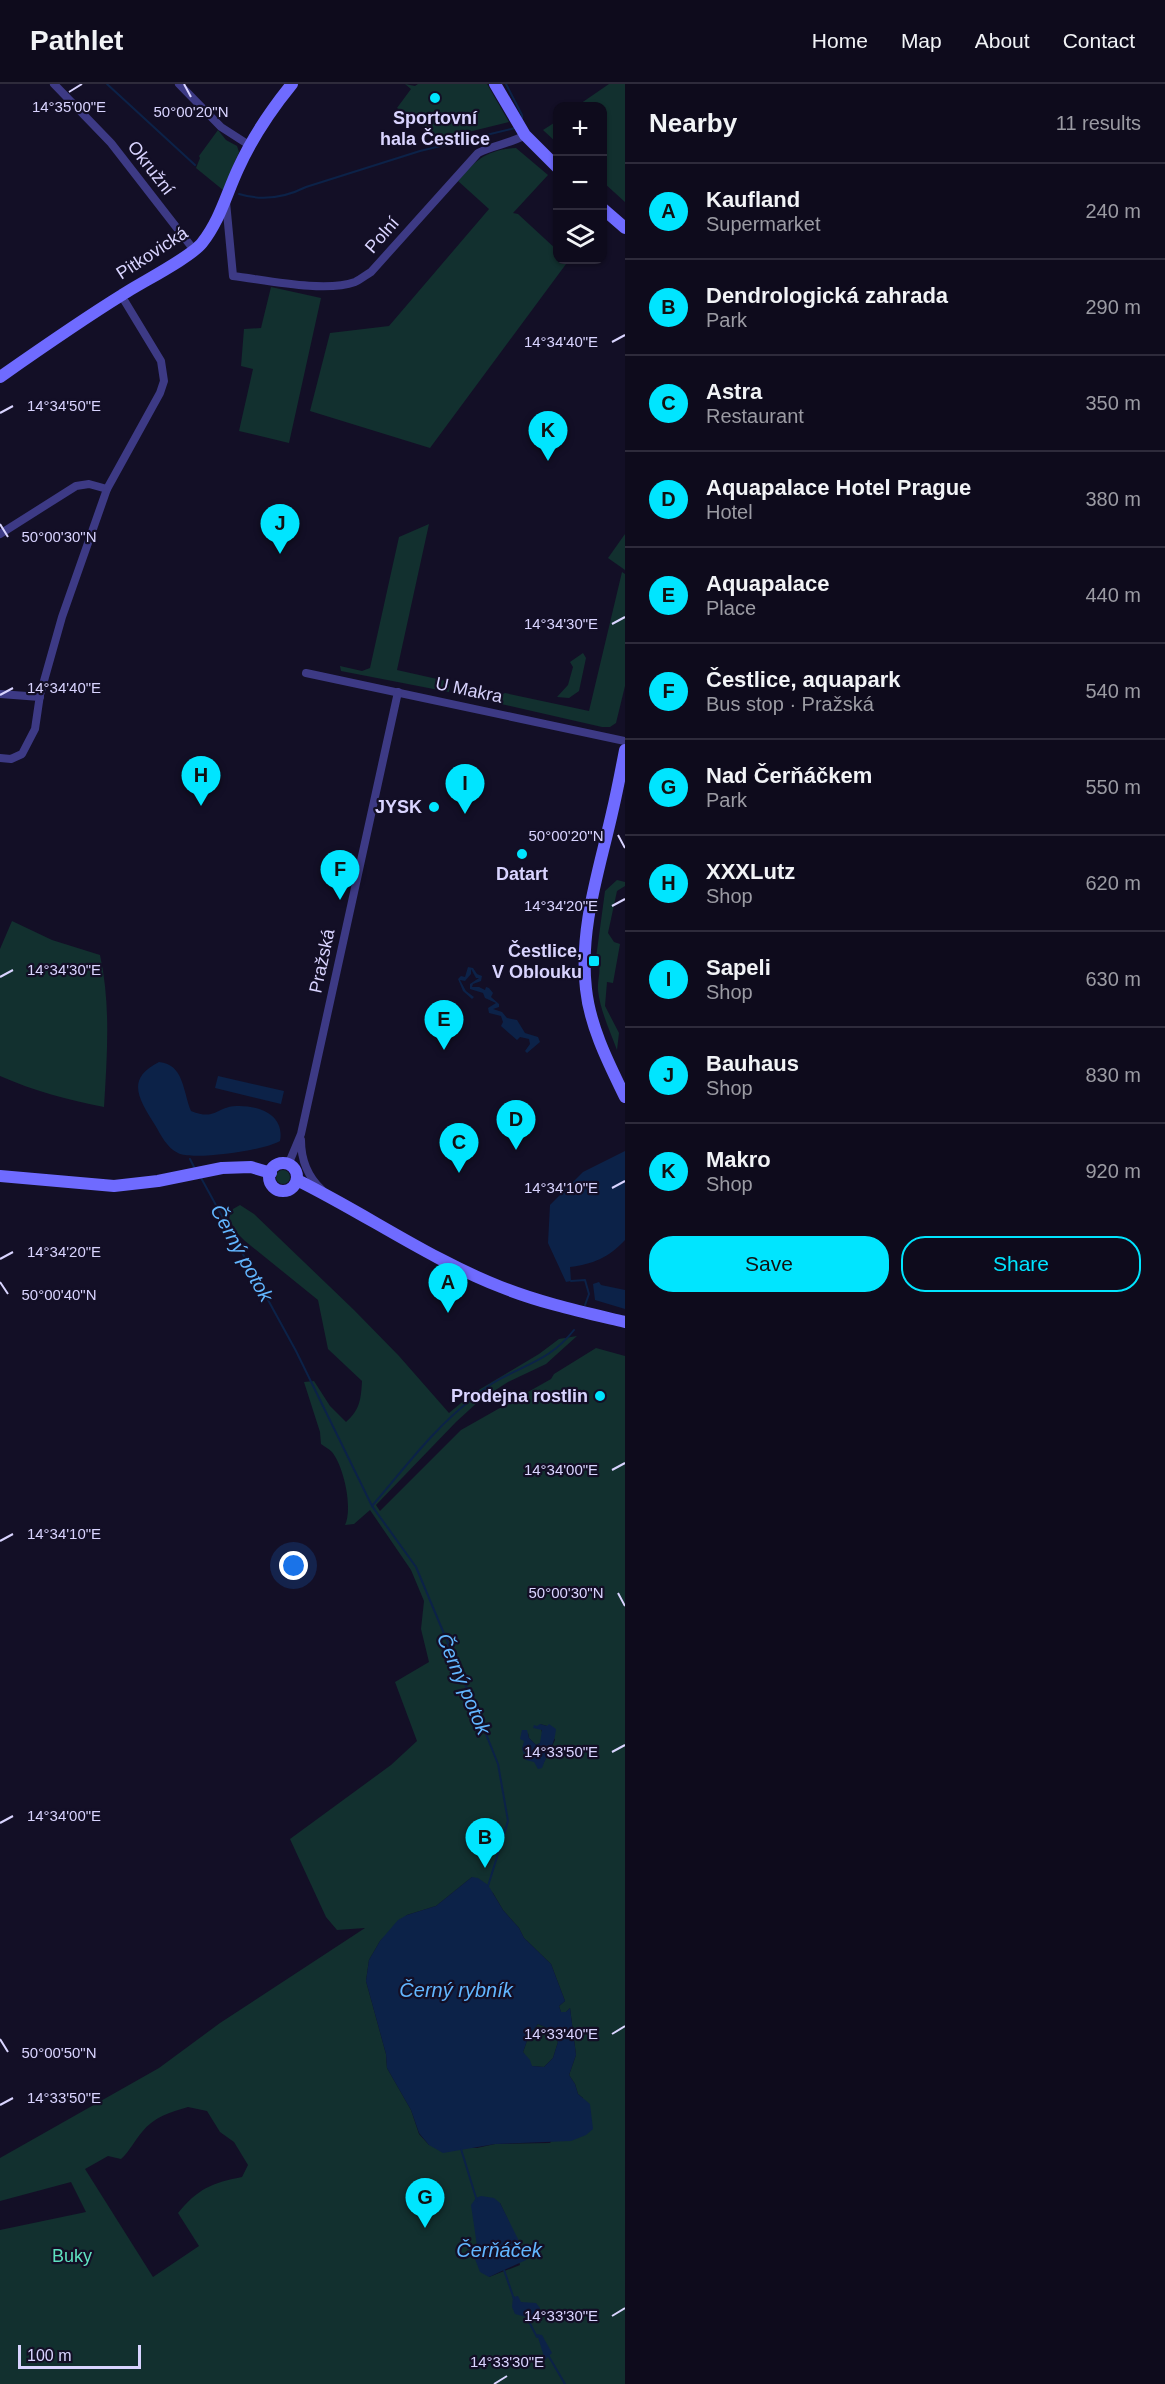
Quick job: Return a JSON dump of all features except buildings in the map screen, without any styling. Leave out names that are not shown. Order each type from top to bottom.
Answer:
[{"type":"street","name":"Okružní","points":[[54,84],[111,143],[194,250]]},
{"type":"street","points":[[179,84],[221,127],[249,145]]},
{"type":"street","name":"Pitkovická","points":[[0,377],[121,295],[201,245],[215,226],[249,145],[269,112],[291,84]]},
{"type":"street","points":[[495,84],[525,135],[553,163]]},
{"type":"street","name":"Polní","points":[[226,202],[233,276],[331,286],[357,281],[371,272],[478,153],[525,135]]},
{"type":"street","points":[[605,210],[625,228]]},
{"type":"street","points":[[0,758],[10,759],[22,754],[35,729],[40,697],[62,617],[107,489],[160,393],[164,381],[163,370],[155,351],[121,295]]},
{"type":"street","points":[[0,534],[76,486],[89,484],[107,489]]},
{"type":"street","name":"U Makra","points":[[306,673],[625,741]]},
{"type":"street","name":"Pražská","points":[[288,1165],[301,1134],[398,692]]},
{"type":"street","points":[[0,694],[40,697]]},
{"type":"street","points":[[625,750],[595,884],[585,945],[586,990],[589,1005],[597,1032],[619,1074],[625,1097]]},
{"type":"street","points":[[301,1134],[301,1153],[307,1170],[317,1185],[331,1197]]},
{"type":"street","points":[[288,1165],[296,1173],[297,1180],[292,1188],[279,1190],[271,1183],[271,1173],[276,1166],[288,1165]]},
{"type":"street","points":[[0,1176],[114,1186],[158,1181],[198,1172],[246,1167],[260,1168],[271,1173]]},
{"type":"street","points":[[297,1180],[431,1255],[499,1287],[546,1303],[625,1322]]},
{"type":"green space","points":[[405,84],[415,86],[418,84],[487,84],[509,122],[440,139],[397,108],[411,89]]},
{"type":"green space","points":[[609,84],[625,84],[625,202],[607,186],[607,102],[583,102]]},
{"type":"green space","points":[[553,124],[553,139],[543,130]]},
{"type":"green space","points":[[218,130],[226,140],[237,146],[239,152],[223,190],[196,168],[199,156]]},
{"type":"green space","points":[[516,148],[548,175],[513,213],[518,214],[553,246],[553,264],[566,264],[430,448],[310,411],[330,333],[389,326],[489,209],[458,181],[483,157]]},
{"type":"green space","points":[[271,287],[321,298],[289,443],[239,431],[253,369],[241,366],[244,329],[261,328]]},
{"type":"green space","points":[[429,524],[397,670],[446,681],[450,685],[449,692],[341,671],[340,666],[362,671],[370,668],[399,537]]},
{"type":"green space","points":[[625,534],[625,570],[608,558]]},
{"type":"green space","points":[[622,572],[625,574],[625,686],[616,723],[610,727],[602,727],[497,703],[497,697],[505,693],[589,711]]},
{"type":"green space","points":[[583,653],[586,658],[579,691],[569,698],[557,697],[568,685],[573,667],[570,662]]},
{"type":"green space","points":[[467,685],[485,690],[487,696],[485,700],[461,696],[460,690]]},
{"type":"green space","points":[[617,880],[625,882],[625,886],[617,891],[608,933],[614,942],[620,944],[613,983],[607,982],[605,1006],[619,1033],[617,1050],[601,1005],[598,990],[599,966],[596,958],[605,891]]},
{"type":"green space","points":[[12,921],[52,940],[100,955],[107,1012],[104,1107],[51,1094],[0,1076],[0,949]]},
{"type":"green space","points":[[283,1170],[288,1172],[290,1177],[288,1182],[283,1184],[278,1182],[276,1177],[278,1172]]},
{"type":"green space","name":"Buky","points":[[240,1205],[254,1214],[354,1310],[399,1356],[449,1413],[472,1394],[539,1354],[559,1339],[577,1336],[546,1364],[508,1382],[480,1400],[376,1505],[380,1511],[461,1430],[551,1379],[554,1374],[596,1348],[625,1356],[625,2384],[0,2384],[0,2230],[86,2212],[71,2182],[0,2201],[0,2158],[159,2068],[220,2023],[365,1928],[337,1930],[326,1917],[290,1839],[391,1765],[417,1741],[395,1682],[429,1662],[421,1629],[424,1601],[411,1570],[370,1510],[354,1524],[345,1525],[348,1498],[343,1477],[332,1452],[321,1444],[320,1432],[304,1382],[314,1381],[330,1406],[346,1422],[359,1404],[362,1381],[328,1349],[318,1300],[236,1232],[229,1218],[233,1209]],"holes":[[[540,1724],[547,1726],[555,1740],[541,1768],[522,1749],[528,1733],[529,1738],[536,1745],[543,1737]],[[472,1877],[493,1893],[524,1938],[551,1964],[565,2001],[559,2006],[561,2012],[566,2012],[570,2008],[576,2055],[569,2075],[578,2094],[583,2098],[550,2143],[495,2144],[477,2148],[429,2145],[419,2134],[411,2110],[387,2068],[386,2054],[366,1981],[369,1960],[380,1941],[407,1915],[436,1906]],[[188,2107],[207,2111],[220,2132],[234,2142],[248,2165],[242,2177],[206,2188],[192,2198],[178,2213],[199,2246],[153,2277],[85,2169],[108,2156],[121,2159],[142,2132],[152,2122]],[[500,2203],[509,2222],[520,2265],[489,2277]]]},
{"type":"green space","points":[[538,2024],[550,2029],[558,2042],[553,2058],[544,2067],[532,2066],[523,2052],[529,2035]]},
{"type":"water","points":[[468,967],[473,968],[477,974],[482,976],[481,981],[473,984],[472,987],[485,990],[486,987],[493,993],[491,997],[499,1004],[499,1007],[493,1009],[502,1012],[507,1018],[517,1020],[525,1033],[538,1037],[540,1042],[527,1053],[525,1051],[530,1044],[529,1039],[520,1037],[517,1040],[501,1026],[503,1022],[501,1016],[489,1013],[488,1008],[496,1003],[485,998],[483,993],[470,989],[470,984],[479,978],[476,978],[471,969],[471,974],[465,981],[460,980],[466,991],[474,997],[472,999],[463,991],[458,979],[461,976],[465,977]]},
{"type":"water","points":[[159,1062],[167,1064],[178,1073],[191,1111],[206,1115],[229,1107],[253,1107],[269,1113],[274,1118],[278,1124],[280,1141],[260,1148],[213,1155],[186,1155],[174,1151],[149,1116],[138,1090],[142,1075]]},
{"type":"water","points":[[218,1076],[284,1091],[281,1104],[215,1088]]},
{"type":"water","points":[[625,1151],[625,1240],[600,1259],[570,1267],[571,1281],[566,1282],[548,1243],[550,1205],[583,1172]]},
{"type":"water","points":[[599,1282],[601,1285],[625,1290],[625,1309],[595,1300],[593,1284]]},
{"type":"water","points":[[549,1724],[556,1729],[542,1768],[538,1769],[534,1762],[526,1760],[522,1749],[524,1741],[520,1739],[522,1730],[527,1730],[529,1738],[536,1745],[540,1743],[542,1730],[533,1728],[534,1725],[547,1726]]},
{"type":"water","name":"Černý rybník","points":[[472,1877],[478,1878],[488,1885],[524,1938],[551,1964],[565,2001],[559,2006],[561,2012],[566,2012],[570,2008],[576,2055],[569,2075],[578,2094],[590,2104],[593,2129],[586,2135],[571,2141],[495,2144],[443,2153],[429,2145],[419,2133],[411,2110],[387,2068],[386,2054],[366,1981],[369,1960],[380,1941],[398,1920],[436,1906]],"holes":[[[538,2024],[550,2029],[558,2042],[553,2058],[544,2067],[532,2066],[523,2052],[529,2035]]]},
{"type":"water","name":"Čerňáček","points":[[481,2196],[494,2198],[500,2203],[525,2253],[526,2260],[489,2277],[480,2272],[475,2259],[477,2246],[471,2205],[476,2198]]},
{"type":"water","points":[[518,2296],[521,2302],[536,2303],[540,2308],[538,2315],[526,2317],[515,2314],[512,2307],[513,2297]]},
{"type":"water","points":[[537,2334],[542,2335],[552,2353],[545,2360]]},
{"type":"waterway","points":[[107,84],[195,165]]},
{"type":"waterway","points":[[506,84],[522,119]]},
{"type":"waterway","points":[[239,194],[265,198],[281,196],[420,151],[515,128]]},
{"type":"waterway","name":"Černý potok","points":[[190,1159],[195,1169]]},
{"type":"waterway","name":"Černý potok","points":[[200,1176],[296,1351],[372,1506],[416,1567],[484,1729],[498,1764],[508,1821],[488,1886]]},
{"type":"waterway","points":[[571,1281],[585,1280],[589,1294],[585,1305]]},
{"type":"waterway","points":[[372,1506],[458,1410],[495,1382],[539,1360],[557,1348],[574,1330]]},
{"type":"waterway","name":"Černý potok","points":[[461,2149],[477,2201]]},
{"type":"waterway","name":"Černý potok","points":[[504,2270],[514,2299]]},
{"type":"waterway","name":"Černý potok","points":[[526,2316],[537,2337]]},
{"type":"waterway","name":"Černý potok","points":[[548,2355],[565,2384]]},
{"type":"place","name":"Sportovní hala Čestlice","points":[[435,98]]},
{"type":"place","name":"Makro","points":[[548,461]]},
{"type":"place","name":"Bauhaus","points":[[280,554]]},
{"type":"place","name":"XXXLutz","points":[[201,806]]},
{"type":"place","name":"JYSK","points":[[434,807]]},
{"type":"place","name":"Sapeli","points":[[465,814]]},
{"type":"place","name":"Datart","points":[[522,854]]},
{"type":"place","name":"Čestlice, aquapark","points":[[340,900]]},
{"type":"place","name":"Čestlice, V Oblouku","points":[[594,961]]},
{"type":"place","name":"Aquapalace","points":[[444,1050]]},
{"type":"place","name":"Aquapalace Hotel Prague","points":[[516,1150]]},
{"type":"place","name":"Astra","points":[[459,1173]]},
{"type":"place","name":"Kaufland","points":[[448,1313]]},
{"type":"place","name":"Prodejna rostlin","points":[[600,1396]]},
{"type":"place","name":"Dendrologická zahrada","points":[[485,1868]]},
{"type":"place","name":"Nad Čerňáčkem","points":[[425,2228]]}]
